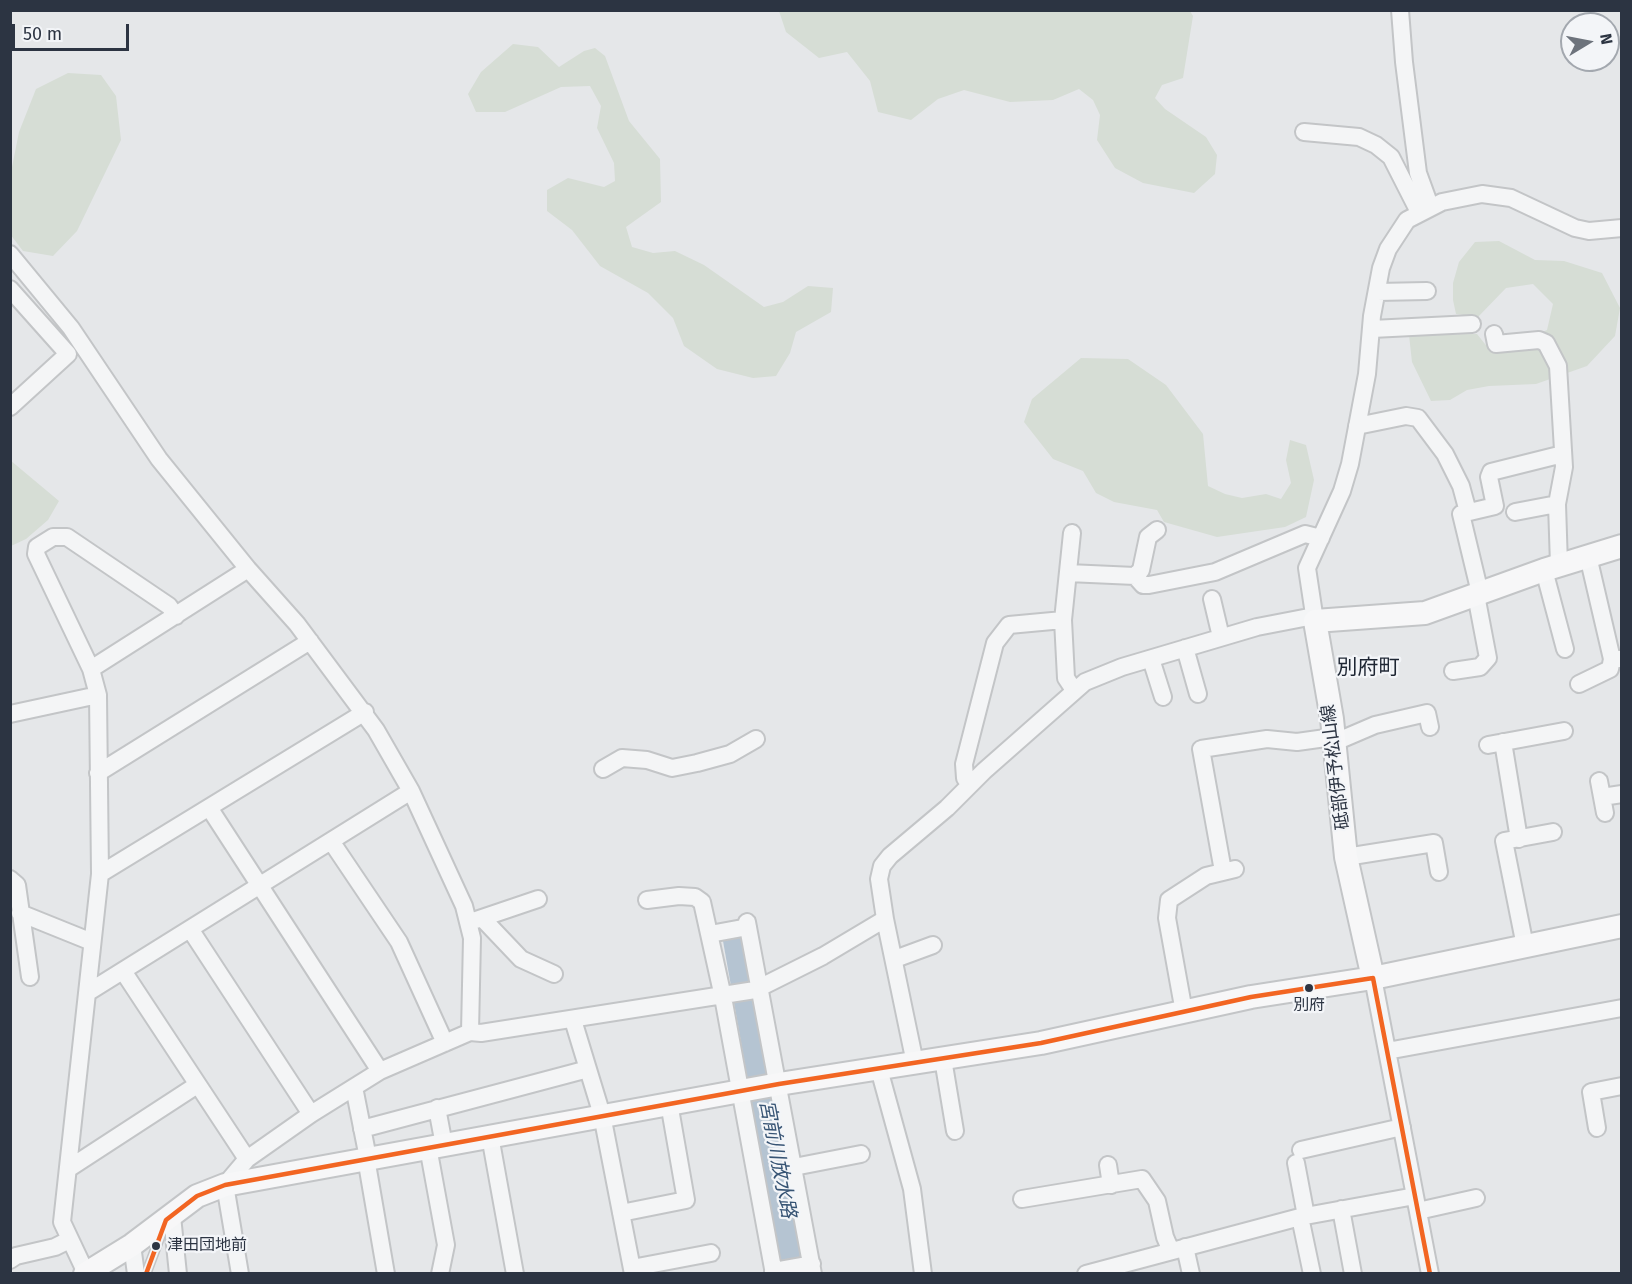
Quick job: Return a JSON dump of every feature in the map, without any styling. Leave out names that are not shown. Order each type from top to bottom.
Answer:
[{"type":"main road","points":[[1314,618],[1425,613],[1622,546]]},
{"type":"main road","name":"砥部伊予松山線","points":[[1314,618],[1333,740],[1346,858],[1373,978]]},
{"type":"main road","points":[[86,1273],[132,1245],[197,1196],[225,1185],[776,1084],[1041,1044],[1251,997],[1373,978],[1622,926]]},
{"type":"street","points":[[1400,10],[1404,62],[1424,209]]},
{"type":"street","points":[[1304,132],[1359,137],[1376,145],[1391,157],[1424,209]]},
{"type":"street","points":[[915,1063],[885,919],[879,879],[882,866],[890,856],[947,808],[1074,690],[1103,674],[1151,658],[1284,620],[1314,618],[1307,568],[1342,491],[1371,348],[1377,292],[1388,249],[1407,220],[1424,209],[1467,196],[1495,195],[1510,198],[1575,228],[1588,231],[1622,228]]},
{"type":"street","points":[[10,254],[71,328],[77,352]]},
{"type":"street","points":[[10,289],[77,352],[159,459],[310,641],[364,712],[411,791],[464,906],[475,920],[521,959],[554,975]]},
{"type":"street","points":[[1377,292],[1427,291]]},
{"type":"street","points":[[1372,329],[1472,324]]},
{"type":"street","points":[[1494,334],[1496,344],[1539,340],[1546,343],[1558,366],[1564,467],[1557,504],[1552,568],[1565,649]]},
{"type":"street","points":[[10,407],[77,352]]},
{"type":"street","points":[[1357,426],[1406,416],[1418,418],[1445,454],[1461,486],[1468,512]]},
{"type":"street","points":[[1453,672],[1480,667],[1488,658],[1478,594],[1461,514],[1495,506],[1489,477],[1491,472],[1563,454]]},
{"type":"street","points":[[1515,512],[1557,504]]},
{"type":"street","points":[[1135,576],[1141,570],[1148,537],[1157,530]]},
{"type":"street","points":[[1072,533],[1063,620],[1066,678],[1074,690]]},
{"type":"street","points":[[1068,573],[1135,576],[1143,585],[1149,585],[1215,572],[1305,534],[1321,538]]},
{"type":"street","points":[[86,1273],[62,1222],[100,874],[98,695],[91,669],[36,554],[37,547],[53,537],[67,537],[169,606],[176,616]]},
{"type":"street","points":[[1579,684],[1610,669],[1617,659],[1588,556]]},
{"type":"street","points":[[91,669],[248,569]]},
{"type":"street","points":[[1212,599],[1221,638]]},
{"type":"street","points":[[970,785],[965,778],[964,764],[995,643],[1009,625],[1063,620]]},
{"type":"street","points":[[98,772],[310,641]]},
{"type":"street","points":[[1185,648],[1198,694]]},
{"type":"street","points":[[1151,658],[1163,697]]},
{"type":"street","points":[[10,714],[98,695]]},
{"type":"street","points":[[100,874],[210,809],[364,712]]},
{"type":"street","points":[[1184,1012],[1166,908],[1169,900],[1183,893],[1189,885],[1229,870],[1200,749],[1267,739],[1297,742],[1333,740],[1375,725],[1427,713],[1430,727]]},
{"type":"street","points":[[1519,838],[1496,743],[1564,731]]},
{"type":"street","points":[[603,769],[622,758],[647,760],[672,768],[697,763],[730,754],[756,738]]},
{"type":"street","points":[[87,993],[411,791]]},
{"type":"street","points":[[1602,797],[1622,794]]},
{"type":"street","points":[[210,809],[380,1071]]},
{"type":"street","points":[[1525,946],[1504,841],[1553,832]]},
{"type":"street","points":[[331,841],[399,942],[445,1043]]},
{"type":"street","points":[[1346,858],[1434,843],[1439,872]]},
{"type":"street","points":[[10,879],[17,885],[30,977]]},
{"type":"street","points":[[647,900],[679,896],[695,897],[702,902],[713,934],[744,1090],[776,1272],[811,1267],[794,1167],[746,926],[713,934]]},
{"type":"street","points":[[475,920],[538,899]]},
{"type":"street","points":[[20,913],[92,942]]},
{"type":"street","points":[[240,1274],[225,1185],[247,1159],[311,1114],[380,1071],[470,1032],[481,1034],[725,997],[758,989],[823,956],[885,919]]},
{"type":"street","points":[[470,1032],[472,938],[475,920]]},
{"type":"street","points":[[190,929],[311,1114]]},
{"type":"street","points":[[895,959],[933,945]]},
{"type":"street","points":[[123,971],[247,1159]]},
{"type":"street","points":[[1373,978],[1431,1274]]},
{"type":"street","points":[[1387,1051],[1622,1008]]},
{"type":"street","points":[[573,1020],[602,1115],[632,1271],[711,1253]]},
{"type":"street","points":[[943,1059],[955,1131]]},
{"type":"street","points":[[362,1129],[588,1069]]},
{"type":"street","points":[[879,1069],[912,1189],[923,1274]]},
{"type":"street","points":[[68,1169],[197,1085]]},
{"type":"street","points":[[1598,1128],[1591,1092],[1622,1086]]},
{"type":"street","points":[[354,1087],[386,1274]]},
{"type":"street","points":[[621,1213],[686,1200],[669,1103]]},
{"type":"street","points":[[437,1108],[436,1146],[446,1245],[440,1274]]},
{"type":"street","points":[[1312,1274],[1303,1216],[1298,1156],[1402,1127]]},
{"type":"street","points":[[490,1136],[514,1274]]},
{"type":"street","points":[[794,1167],[861,1154]]},
{"type":"street","points":[[1108,1165],[1111,1185]]},
{"type":"street","points":[[1029,1204],[1142,1179],[1157,1201],[1165,1238],[1178,1249],[1191,1274]]},
{"type":"street","points":[[1086,1274],[1303,1216],[1341,1209],[1476,1198]]},
{"type":"street","points":[[1341,1209],[1353,1274]]},
{"type":"street","points":[[169,1218],[178,1274]]},
{"type":"street","points":[[10,1260],[28,1252],[55,1247],[69,1240]]},
{"type":"street","points":[[132,1245],[136,1274]]},
{"type":"lane","points":[[146,1274],[169,1218]]},
{"type":"shaded area","points":[[779,11],[1190,11],[1193,16],[1183,78],[1162,85],[1155,98],[1165,109],[1206,137],[1217,155],[1215,174],[1194,193],[1143,183],[1115,168],[1097,140],[1100,115],[1093,100],[1079,89],[1053,100],[1010,102],[964,90],[938,99],[911,120],[878,112],[870,81],[847,52],[819,58],[786,32]]},
{"type":"shaded area","points":[[513,44],[538,47],[559,67],[584,51],[595,48],[605,56],[629,121],[660,159],[661,202],[626,227],[632,247],[653,253],[675,251],[704,265],[764,307],[783,302],[808,286],[833,288],[831,312],[796,332],[790,353],[776,376],[753,378],[717,369],[684,346],[673,318],[648,293],[600,266],[572,230],[547,211],[547,190],[568,178],[604,187],[615,181],[614,163],[597,128],[601,106],[590,86],[561,87],[505,112],[476,112],[468,94],[481,72]]},
{"type":"shaded area","points":[[68,73],[101,75],[116,96],[121,140],[77,231],[53,256],[23,251],[10,234],[11,172],[19,132],[36,89]]},
{"type":"shaded area","points":[[1499,241],[1535,260],[1564,261],[1602,273],[1620,308],[1615,336],[1587,366],[1536,384],[1489,386],[1467,390],[1450,400],[1431,401],[1412,362],[1409,335],[1477,334],[1489,349],[1500,350],[1547,330],[1553,304],[1533,284],[1506,288],[1478,317],[1456,314],[1453,283],[1459,262],[1475,242]]},
{"type":"shaded area","points":[[1081,358],[1128,359],[1166,385],[1203,434],[1208,486],[1225,494],[1242,498],[1266,494],[1281,499],[1291,483],[1286,460],[1290,440],[1306,445],[1314,480],[1306,517],[1285,527],[1217,537],[1164,522],[1157,510],[1114,502],[1096,493],[1083,471],[1053,459],[1024,422],[1032,399]]},
{"type":"shaded area","points":[[10,460],[59,501],[48,520],[26,539],[11,546]]},
{"type":"water","name":"宮前川放水路","points":[[744,937],[807,1273],[782,1273],[723,941]]},
{"type":"transit line","points":[[1373,978],[1430,1274]]},
{"type":"transit line","points":[[166,1220],[197,1196],[225,1185],[779,1084],[1041,1043],[1251,997],[1373,978]]},
{"type":"transit line","points":[[146,1274],[166,1220]]},
{"type":"place","name":"別府","points":[[1309,988]]},
{"type":"place","name":"津田団地前","points":[[156,1246]]},
{"type":"district","name":"別府町","points":[[1368,668]]}]
